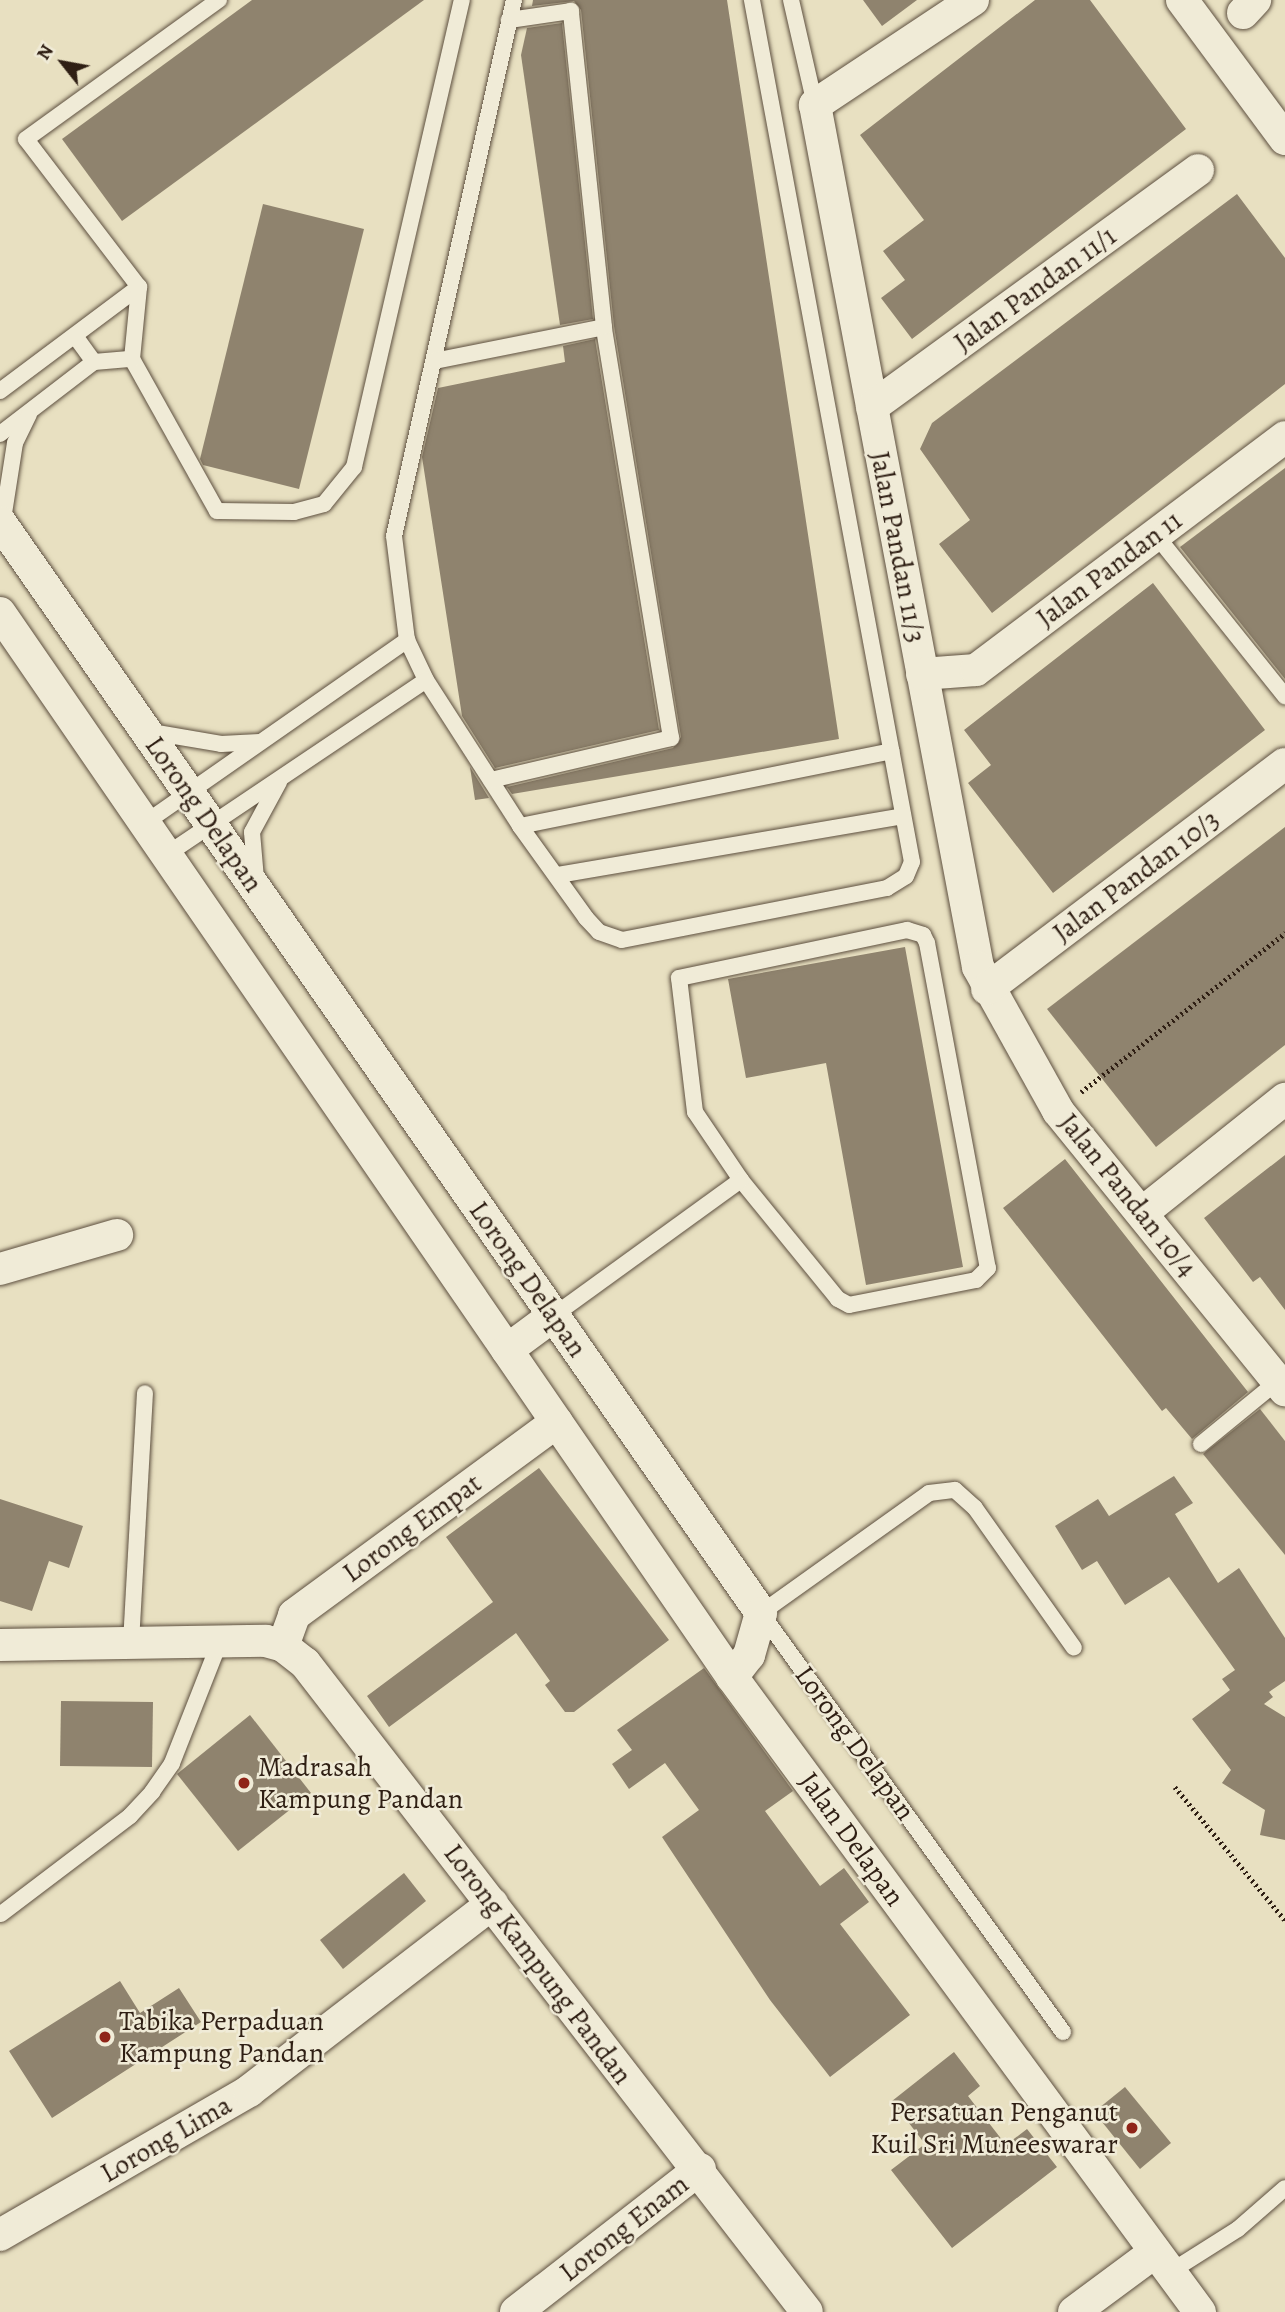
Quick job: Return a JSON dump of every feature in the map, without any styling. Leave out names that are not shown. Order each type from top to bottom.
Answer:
[{"type":"street","points":[[815,104],[973,0]]},
{"type":"street","points":[[1182,0],[1285,139]]},
{"type":"street","name":"Jalan Pandan 11/3","points":[[815,104],[978,967],[987,989]]},
{"type":"street","name":"Jalan Pandan 11/1","points":[[872,408],[1198,170]]},
{"type":"street","name":"Jalan Pandan 11","points":[[922,674],[976,670],[1285,437]]},
{"type":"street","name":"Lorong Delapan","points":[[1,524],[761,1613]]},
{"type":"street","name":"Lorong Delapan","points":[[0,613],[557,1422]]},
{"type":"street","name":"Jalan Pandan 10/3","points":[[987,989],[1285,764]]},
{"type":"street","name":"Jalan Pandan 10/4","points":[[987,989],[1058,1111],[1282,1385]]},
{"type":"street","points":[[1142,1213],[1285,1099]]},
{"type":"street","points":[[0,1269],[117,1236]]},
{"type":"street","points":[[507,1350],[553,1315]]},
{"type":"street","name":"Lorong Empat","points":[[283,1646],[295,1615],[557,1422]]},
{"type":"street","name":"Jalan Delapan","points":[[557,1422],[732,1677],[1162,2262],[1194,2310]]},
{"type":"street","points":[[732,1677],[749,1654],[761,1613]]},
{"type":"street","points":[[0,1645],[266,1641],[283,1646]]},
{"type":"street","name":"Lorong Kampung Pandan","points":[[283,1646],[305,1663],[807,2312]]},
{"type":"street","name":"Lorong Lima","points":[[0,2235],[250,2091],[492,1904]]},
{"type":"street","name":"Lorong Enam","points":[[516,2312],[699,2169]]},
{"type":"street","points":[[1074,2312],[1162,2262]]},
{"type":"lane","points":[[219,0],[26,139],[139,287],[132,359],[217,511],[294,512],[324,504],[354,467],[462,0]]},
{"type":"lane","points":[[514,0],[394,536],[407,640],[426,680],[520,826],[599,932],[622,940],[887,888],[906,876],[912,862],[752,0]]},
{"type":"lane","points":[[791,0],[815,104]]},
{"type":"lane","points":[[491,780],[671,738],[604,327],[572,11],[509,20]]},
{"type":"lane","points":[[0,391],[139,287]]},
{"type":"lane","points":[[434,361],[604,327]]},
{"type":"lane","points":[[75,336],[94,362]]},
{"type":"lane","points":[[0,434],[94,362],[132,359]]},
{"type":"lane","points":[[1,524],[15,443],[32,409]]},
{"type":"lane","points":[[1155,534],[1285,696]]},
{"type":"lane","points":[[145,823],[407,640]]},
{"type":"lane","points":[[166,855],[426,680]]},
{"type":"lane","points":[[145,730],[221,744],[260,742]]},
{"type":"lane","points":[[520,826],[891,751]]},
{"type":"lane","points":[[257,892],[252,832],[285,775]]},
{"type":"lane","points":[[558,875],[903,816]]},
{"type":"lane","points":[[907,930],[923,935],[989,1259],[984,1275],[855,1305],[843,1303],[741,1180],[704,1127],[690,1096],[679,978],[907,930]]},
{"type":"lane","points":[[553,1315],[741,1180]]},
{"type":"lane","points":[[1201,1444],[1282,1385]]},
{"type":"lane","points":[[131,1643],[145,1393]]},
{"type":"lane","points":[[761,1613],[929,1493],[956,1490],[975,1508],[1074,1648]]},
{"type":"lane","name":"Lorong Delapan","points":[[761,1613],[1063,2032]]},
{"type":"lane","points":[[1,1914],[130,1816],[152,1792],[172,1763],[220,1642]]},
{"type":"lane","points":[[1162,2262],[1238,2229],[1285,2188]]},
{"type":"path","points":[[1058,1111],[1285,933]]},
{"type":"path","points":[[1175,1787],[1285,1920]]},
{"type":"building","points":[[252,0],[424,0],[122,221],[62,139]]},
{"type":"building","points":[[533,0],[727,0],[839,739],[512,794],[507,787],[673,748],[681,737],[614,326],[581,10],[574,1],[532,6]]},
{"type":"building","points":[[863,0],[917,0],[882,26]]},
{"type":"building","points":[[1035,0],[1090,0],[1186,129],[912,339],[881,298],[905,280],[883,251],[924,220],[860,135]]},
{"type":"building","points":[[562,23],[593,319],[560,325],[521,55],[527,28]]},
{"type":"building","points":[[1237,194],[1285,258],[1285,384],[992,613],[939,544],[970,520],[920,449],[932,423]]},
{"type":"building","points":[[263,204],[364,229],[299,489],[203,465],[200,459]]},
{"type":"building","points":[[595,339],[659,730],[495,768],[462,716],[422,457],[438,388],[565,362],[563,346]]},
{"type":"building","points":[[1285,468],[1285,679],[1180,547]]},
{"type":"building","points":[[1153,583],[1265,730],[1053,893],[968,783],[991,765],[964,730]]},
{"type":"building","points":[[470,767],[489,798],[475,800]]},
{"type":"building","points":[[1285,827],[1285,1045],[1156,1147],[1047,1009]]},
{"type":"building","points":[[905,947],[963,1267],[866,1285],[826,1063],[746,1078],[728,979]]},
{"type":"building","points":[[1285,1155],[1285,1310],[1260,1277],[1253,1282],[1204,1218]]},
{"type":"building","points":[[1065,1159],[1248,1392],[1192,1439],[1166,1408],[1162,1411],[1003,1208]]},
{"type":"building","points":[[1260,1409],[1285,1441],[1285,1555],[1203,1454]]},
{"type":"building","points":[[539,1468],[669,1640],[574,1712],[565,1712],[545,1685],[550,1681],[516,1633],[389,1727],[367,1696],[493,1602],[446,1537]]},
{"type":"building","points":[[1174,1476],[1193,1503],[1175,1514],[1218,1583],[1239,1568],[1285,1638],[1285,1681],[1269,1692],[1273,1697],[1264,1704],[1285,1717],[1285,1840],[1260,1835],[1265,1810],[1222,1783],[1231,1770],[1192,1719],[1230,1690],[1222,1679],[1235,1670],[1169,1577],[1125,1605],[1097,1561],[1082,1570],[1055,1526],[1098,1499],[1109,1516]]},
{"type":"building","points":[[0,1499],[83,1526],[69,1568],[49,1561],[32,1611],[0,1601]]},
{"type":"building","points":[[704,1668],[793,1791],[765,1811],[820,1886],[844,1868],[869,1902],[840,1924],[910,2015],[830,2077],[770,2000],[662,1837],[699,1810],[665,1763],[629,1789],[612,1764],[632,1750],[617,1730]]},
{"type":"building","points":[[61,1701],[153,1702],[152,1767],[60,1766]]},
{"type":"building","name":"Madrasah Kampung Pandan","points":[[250,1715],[311,1793],[238,1851],[177,1774]]},
{"type":"building","points":[[404,1873],[426,1901],[343,1969],[320,1940]]},
{"type":"building","name":"Tabika Perpaduan Kampung Pandan","points":[[120,1981],[140,2013],[179,1988],[201,2022],[52,2118],[9,2051]]},
{"type":"building","points":[[954,2052],[980,2086],[968,2096],[1006,2145],[1027,2129],[1057,2167],[952,2248],[891,2170],[925,2144],[892,2101]]},
{"type":"building","name":"Persatuan Penganut Kuil Sri Muneeswarar","points":[[1125,2087],[1171,2143],[1140,2169],[1094,2112]]},
{"type":"place","name":"Madrasah Kampung Pandan","points":[[244,1783]]},
{"type":"place","name":"Tabika Perpaduan Kampung Pandan","points":[[105,2037]]},
{"type":"place","name":"Persatuan Penganut Kuil Sri Muneeswarar","points":[[1132,2128]]}]
